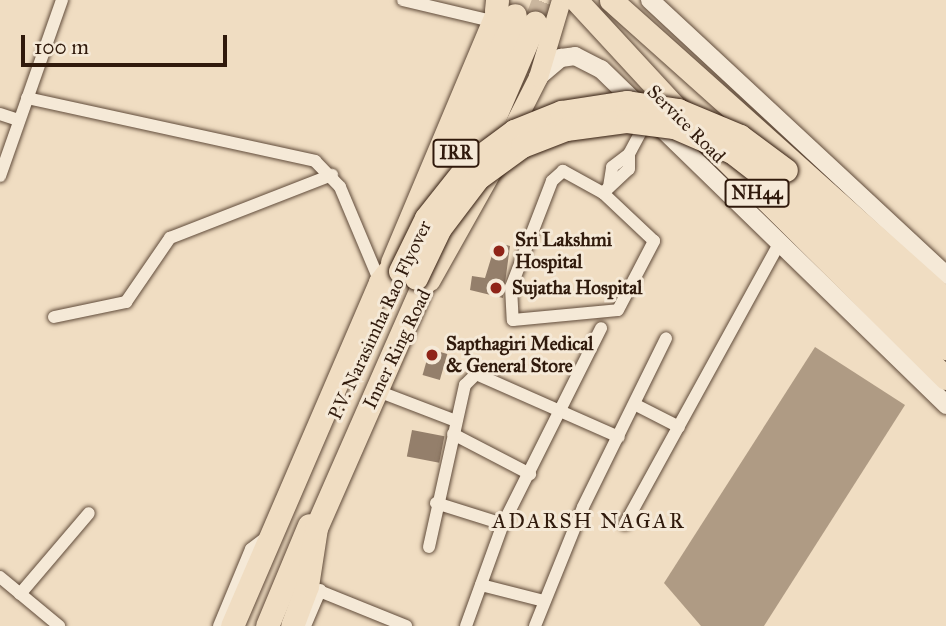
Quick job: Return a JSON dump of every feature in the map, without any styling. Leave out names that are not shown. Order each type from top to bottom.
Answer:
[{"type":"highway","name":"NH44","points":[[576,0],[766,201],[946,379]]},
{"type":"highway","name":"NH44","points":[[611,0],[946,299]]},
{"type":"highway","name":"IRR","points":[[380,282],[424,226],[507,14]]},
{"type":"highway","name":"IRR","points":[[417,299],[507,14]]},
{"type":"highway","name":"P.V. Narasimha Rao Flyover","points":[[248,626],[426,218],[467,165],[531,122],[576,108],[627,103],[678,110],[723,127],[772,158],[946,324]]},
{"type":"highway","name":"P.V. Narasimha Rao Flyover","points":[[267,626],[440,228],[478,178],[539,138],[580,125],[627,121],[674,127],[717,143],[760,171],[946,348]]},
{"type":"highway","name":"Inner Ring Road","points":[[277,524],[380,282]]},
{"type":"highway","name":"Inner Ring Road","points":[[316,527],[417,299]]},
{"type":"highway","points":[[232,626],[277,524]]},
{"type":"highway","points":[[292,626],[314,588],[316,527]]},
{"type":"main road","name":"Inner Ring Road","points":[[417,299],[471,216],[538,77],[561,0]]},
{"type":"main road","name":"Inner Ring Road","points":[[238,626],[277,524]]},
{"type":"main road","name":"Inner Ring Road","points":[[274,626],[316,527]]},
{"type":"street","points":[[0,176],[62,0]]},
{"type":"street","points":[[403,0],[507,14]]},
{"type":"street","points":[[650,0],[946,275]]},
{"type":"street","name":"Service Road","points":[[538,77],[561,58],[588,60],[649,116],[778,247],[946,405]]},
{"type":"street","points":[[26,98],[315,161],[332,175],[380,282]]},
{"type":"street","points":[[0,114],[19,120]]},
{"type":"street","points":[[606,190],[612,167],[629,154],[649,116]]},
{"type":"street","points":[[563,171],[606,190],[654,241],[618,310],[513,320],[511,287],[552,181],[563,171]]},
{"type":"street","points":[[54,317],[126,302],[170,238],[332,175]]},
{"type":"street","points":[[625,524],[778,247]]},
{"type":"street","points":[[466,626],[503,524],[601,328]]},
{"type":"street","points":[[535,626],[619,438],[638,406],[666,338]]},
{"type":"street","points":[[429,547],[436,503],[465,385],[476,374],[562,410],[619,438]]},
{"type":"street","points":[[375,390],[454,427],[530,474]]},
{"type":"street","points":[[638,406],[679,427]]},
{"type":"street","points":[[436,503],[503,524]]},
{"type":"street","points":[[20,594],[89,513]]},
{"type":"street","name":"Inner Ring Road","points":[[219,626],[251,549],[277,524]]},
{"type":"street","points":[[0,577],[59,626]]},
{"type":"street","points":[[481,585],[544,601]]},
{"type":"street","points":[[305,626],[314,588],[406,626]]},
{"type":"shaded area","points":[[815,347],[905,405],[764,626],[701,626],[664,583]]},
{"type":"building","points":[[496,242],[510,246],[503,298],[470,290],[472,276],[485,278]]},
{"type":"building","points":[[430,349],[447,354],[440,380],[423,375]]},
{"type":"building","points":[[412,430],[444,436],[439,463],[407,457]]},
{"type":"tunnel","points":[[535,23],[544,0]]},
{"type":"place","name":"Sri Lakshmi Hospital","points":[[499,251]]},
{"type":"place","name":"Sujatha Hospital","points":[[496,288]]},
{"type":"place","name":"Sapthagiri Medical & General Store","points":[[432,355]]},
{"type":"district","name":"ADARSH NAGAR","points":[[589,521]]}]
